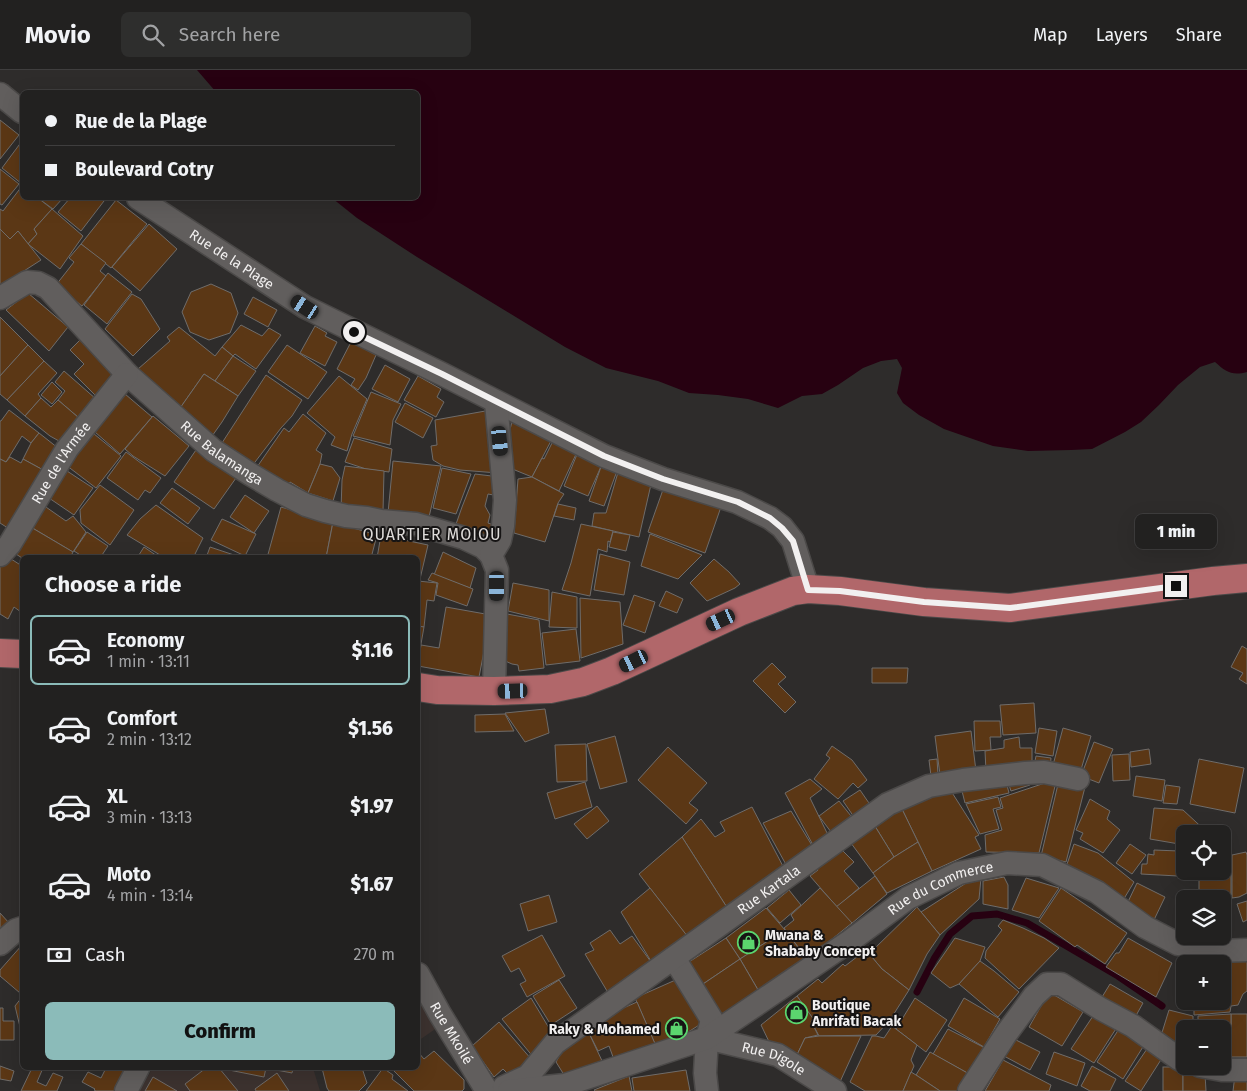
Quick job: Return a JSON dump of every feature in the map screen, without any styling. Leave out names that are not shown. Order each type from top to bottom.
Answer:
[{"type":"main road","points":[[420,688],[494,691],[550,689],[583,682],[612,671],[739,612],[793,591],[840,591],[924,602],[1010,608],[1247,578]]},
{"type":"main road","points":[[0,653],[20,654]]},
{"type":"street","points":[[0,94],[20,110]]},
{"type":"street","name":"Rue de la Plage","points":[[141,200],[305,307],[604,456],[663,479],[738,502],[770,518],[793,541],[808,590]]},
{"type":"street","name":"Rue Balamanga","points":[[0,298],[27,282],[38,282],[48,288],[128,374],[213,450],[277,490],[306,505],[346,516],[416,524],[441,530],[483,547],[491,555]]},
{"type":"street","name":"Rue de l'Armée","points":[[0,555],[10,544],[67,449],[128,374]]},
{"type":"street","points":[[494,691],[497,570],[491,555],[500,540],[504,526],[505,500],[496,402]]},
{"type":"street","name":"Rue Kartala","points":[[494,1091],[528,1076],[555,1043],[888,804],[929,786],[963,780],[1044,772],[1078,779]]},
{"type":"street","name":"Rue du Commerce","points":[[509,1091],[565,1085],[707,1038],[850,942],[908,898],[959,873],[1007,863],[1042,865],[1096,892],[1145,926],[1178,944],[1219,951],[1247,950]]},
{"type":"street","points":[[0,944],[20,929]]},
{"type":"street","points":[[674,958],[712,1020],[707,1038],[705,1073],[707,1091]]},
{"type":"street","name":"Rue Mkoilé","points":[[420,978],[487,1091]]},
{"type":"street","points":[[969,1091],[1006,1034],[1034,996],[1047,984],[1061,984],[1133,1026],[1176,1057]]},
{"type":"street","name":"Rue Digole","points":[[707,1038],[778,1055],[835,1091]]},
{"type":"street","points":[[126,1091],[137,1070]]},
{"type":"street","points":[[1231,1070],[1247,1070]]},
{"type":"shaded area","points":[[197,70],[1247,70],[1247,372],[1237,374],[1230,372],[1215,362],[1200,367],[1178,385],[1141,422],[1092,449],[1071,450],[1028,451],[993,446],[944,429],[919,415],[903,403],[897,393],[902,368],[897,359],[881,361],[863,368],[822,394],[802,396],[778,408],[748,399],[689,393],[658,381],[606,368],[565,347],[417,257],[357,218],[334,200],[420,200],[420,90],[214,90]]},
{"type":"shaded area","points":[[420,983],[441,1025],[420,1040]]},
{"type":"shaded area","points":[[151,1070],[314,1070],[320,1091],[139,1091]]},
{"type":"building","points":[[0,120],[19,135],[0,159]]},
{"type":"building","points":[[20,144],[20,182],[2,168]]},
{"type":"building","points":[[0,169],[19,184],[2,205],[0,204]]},
{"type":"building","points":[[20,189],[20,200],[41,200],[52,209],[34,229],[37,234],[28,244],[18,231],[10,239],[0,229],[0,209],[3,211]]},
{"type":"building","points":[[41,200],[61,200],[53,209]]},
{"type":"building","points":[[68,200],[104,201],[81,231],[58,212]]},
{"type":"building","points":[[116,200],[147,224],[111,268],[81,244]]},
{"type":"building","points":[[52,209],[83,236],[60,269],[28,244],[37,234],[34,229]]},
{"type":"building","points":[[149,224],[177,249],[140,291],[112,267]]},
{"type":"building","points":[[0,229],[10,239],[18,231],[41,260],[0,287]]},
{"type":"building","points":[[81,244],[106,263],[100,271],[106,276],[82,306],[56,285],[74,262],[69,258]]},
{"type":"building","points":[[108,273],[132,292],[107,324],[84,305]]},
{"type":"building","points":[[211,284],[231,293],[238,313],[230,333],[209,340],[190,332],[182,312],[191,292]]},
{"type":"building","points":[[28,293],[68,327],[49,351],[6,310]]},
{"type":"building","points":[[132,294],[141,299],[160,329],[133,356],[105,329]]},
{"type":"building","points":[[253,297],[277,310],[268,327],[244,314]]},
{"type":"building","points":[[0,317],[28,345],[0,376]]},
{"type":"building","points":[[241,325],[262,336],[269,328],[281,335],[256,369],[235,354],[233,356],[222,347]]},
{"type":"building","points":[[315,326],[327,333],[325,336],[337,342],[325,366],[300,353]]},
{"type":"building","points":[[179,327],[215,356],[222,347],[233,356],[215,381],[204,374],[178,411],[138,369],[170,341],[167,337]]},
{"type":"building","points":[[82,338],[117,374],[95,395],[74,374],[84,364],[70,350]]},
{"type":"building","points":[[351,342],[376,355],[366,378],[358,390],[351,385],[355,379],[337,369]]},
{"type":"building","points":[[28,345],[44,361],[7,400],[0,394],[0,376]]},
{"type":"building","points":[[287,345],[327,372],[308,399],[268,372]]},
{"type":"building","points":[[233,356],[256,371],[238,396],[215,381]]},
{"type":"building","points":[[44,361],[57,373],[38,394],[41,398],[25,416],[7,400]]},
{"type":"building","points":[[385,365],[410,379],[398,402],[372,389]]},
{"type":"building","points":[[64,371],[96,399],[79,418],[58,400],[65,391],[55,382]]},
{"type":"building","points":[[204,374],[238,396],[210,439],[178,411]]},
{"type":"building","points":[[266,375],[302,400],[292,416],[252,466],[220,446]]},
{"type":"building","points":[[339,376],[367,399],[347,451],[331,445],[335,437],[307,413]]},
{"type":"building","points":[[418,376],[441,389],[437,397],[444,402],[436,417],[404,400]]},
{"type":"building","points":[[52,382],[62,392],[52,404],[41,395]]},
{"type":"building","points":[[118,388],[152,417],[120,454],[87,425]]},
{"type":"building","points":[[371,392],[401,404],[393,420],[390,445],[353,436]]},
{"type":"building","points":[[41,398],[51,407],[58,400],[79,418],[59,441],[25,416]]},
{"type":"building","points":[[405,403],[433,418],[423,438],[395,422]]},
{"type":"building","points":[[9,410],[39,433],[31,443],[22,436],[6,462],[0,459],[0,421]]},
{"type":"building","points":[[491,410],[498,473],[460,470],[443,466],[433,460],[431,446],[437,445],[435,420]]},
{"type":"building","points":[[303,414],[326,433],[316,450],[322,454],[308,493],[290,482],[287,487],[257,467],[284,428],[289,432]]},
{"type":"building","points":[[153,416],[189,446],[165,476],[125,449]]},
{"type":"building","points":[[513,418],[552,439],[532,477],[510,468],[508,437]]},
{"type":"building","points":[[88,429],[121,456],[96,488],[62,462]]},
{"type":"building","points":[[39,433],[58,448],[45,471],[23,459],[31,443]]},
{"type":"building","points":[[354,438],[392,449],[389,472],[366,469],[345,462]]},
{"type":"building","points":[[554,439],[577,452],[559,491],[532,477]]},
{"type":"building","points":[[196,450],[236,478],[214,509],[174,482]]},
{"type":"building","points":[[126,452],[161,478],[150,493],[145,490],[138,500],[107,478]]},
{"type":"building","points":[[578,452],[603,462],[588,496],[564,486]]},
{"type":"building","points":[[10,457],[21,463],[23,459],[45,471],[11,530],[0,523],[0,459],[6,462]]},
{"type":"building","points":[[393,461],[441,466],[429,517],[388,513]]},
{"type":"building","points":[[320,464],[332,467],[340,478],[333,501],[308,493]]},
{"type":"building","points":[[602,464],[617,471],[604,506],[589,501]]},
{"type":"building","points":[[345,466],[384,471],[383,512],[341,510],[342,480]]},
{"type":"building","points":[[442,468],[471,474],[456,514],[433,508]]},
{"type":"building","points":[[619,469],[652,480],[639,537],[592,526],[594,513],[606,513]]},
{"type":"building","points":[[67,471],[93,488],[74,515],[49,498]]},
{"type":"building","points":[[475,474],[500,477],[499,496],[488,494],[485,506],[490,515],[488,523],[502,528],[495,547],[455,527]]},
{"type":"building","points":[[532,477],[564,494],[558,503],[545,542],[514,533],[518,479]]},
{"type":"building","points":[[665,484],[722,504],[705,553],[648,532]]},
{"type":"building","points":[[100,485],[134,510],[110,545],[81,523],[80,510]]},
{"type":"building","points":[[172,488],[200,508],[188,524],[160,503]]},
{"type":"building","points":[[245,495],[269,511],[254,533],[230,517]]},
{"type":"building","points":[[558,504],[576,508],[574,520],[554,516]]},
{"type":"building","points":[[43,505],[66,521],[73,516],[86,532],[73,552],[29,526]]},
{"type":"building","points":[[156,505],[203,538],[194,555],[160,555],[127,535],[140,519]]},
{"type":"building","points":[[281,507],[333,522],[327,555],[268,555]]},
{"type":"building","points":[[222,519],[256,534],[246,555],[211,540]]},
{"type":"building","points":[[333,522],[377,535],[372,555],[327,555]]},
{"type":"building","points":[[581,524],[613,531],[610,542],[608,541],[607,552],[598,549],[590,596],[562,590]]},
{"type":"building","points":[[29,526],[73,552],[72,555],[20,555],[20,557],[13,552]]},
{"type":"building","points":[[87,532],[108,546],[102,555],[80,555],[74,551]]},
{"type":"building","points":[[613,532],[630,535],[626,551],[609,547]]},
{"type":"building","points":[[650,534],[702,555],[678,579],[641,566]]},
{"type":"building","points":[[381,535],[428,545],[420,579],[420,555],[378,555]]},
{"type":"building","points":[[144,547],[156,555],[139,555]]},
{"type":"building","points":[[210,547],[234,555],[207,555]]},
{"type":"building","points":[[443,552],[476,568],[470,588],[434,575]]},
{"type":"building","points":[[600,554],[630,562],[624,595],[594,590]]},
{"type":"building","points":[[8,557],[20,565],[20,611],[14,607],[8,619],[0,614],[0,565]]},
{"type":"building","points":[[714,559],[740,584],[707,601],[690,583]]},
{"type":"building","points":[[432,573],[473,589],[467,606],[436,595],[438,583],[428,580]]},
{"type":"building","points":[[420,581],[437,583],[434,601],[427,600],[424,627],[420,626]]},
{"type":"building","points":[[513,583],[549,590],[549,621],[508,611]]},
{"type":"building","points":[[666,591],[683,599],[677,613],[659,606]]},
{"type":"building","points":[[552,592],[577,597],[577,628],[549,627]]},
{"type":"building","points":[[634,595],[655,602],[645,633],[623,625]]},
{"type":"building","points":[[580,598],[620,602],[623,644],[581,658]]},
{"type":"building","points":[[446,607],[491,615],[479,677],[420,666],[421,645],[439,648]]},
{"type":"building","points":[[507,614],[539,620],[544,668],[519,671],[518,665],[503,660],[503,637]]},
{"type":"building","points":[[420,626],[424,627],[420,650]]},
{"type":"building","points":[[576,629],[580,661],[546,665],[542,633]]},
{"type":"building","points":[[1242,646],[1247,649],[1247,684],[1239,679],[1243,673],[1231,667]]},
{"type":"building","points":[[772,663],[786,677],[778,684],[796,702],[785,713],[753,681]]},
{"type":"building","points":[[872,668],[908,668],[907,683],[872,683]]},
{"type":"building","points":[[1034,703],[1036,733],[1003,735],[1000,705]]},
{"type":"building","points":[[545,709],[549,733],[525,742],[505,713]]},
{"type":"building","points":[[505,714],[514,731],[475,732],[475,715]]},
{"type":"building","points":[[974,721],[1000,721],[1001,737],[990,737],[991,750],[975,751]]},
{"type":"building","points":[[1039,728],[1057,731],[1053,756],[1035,753]]},
{"type":"building","points":[[1063,728],[1091,736],[1080,773],[1053,765]]},
{"type":"building","points":[[971,731],[976,771],[940,775],[935,736]]},
{"type":"building","points":[[615,736],[627,782],[600,789],[587,744]]},
{"type":"building","points":[[1019,737],[1020,748],[1032,748],[1032,764],[986,771],[985,751],[1004,748],[1004,740]]},
{"type":"building","points":[[1094,742],[1113,749],[1099,783],[1081,776]]},
{"type":"building","points":[[586,744],[587,781],[557,782],[555,745]]},
{"type":"building","points":[[832,746],[852,760],[867,780],[858,788],[853,783],[838,799],[814,779],[830,758],[826,755]]},
{"type":"building","points":[[668,747],[707,783],[689,803],[698,810],[686,824],[638,780]]},
{"type":"building","points":[[1149,749],[1151,764],[1131,767],[1130,752]]},
{"type":"building","points":[[1129,754],[1130,780],[1113,781],[1112,755]]},
{"type":"building","points":[[1036,756],[1051,758],[1050,768],[1034,766]]},
{"type":"building","points":[[937,759],[938,775],[931,776],[929,760]]},
{"type":"building","points":[[1199,759],[1244,768],[1235,813],[1190,804]]},
{"type":"building","points":[[1027,776],[1030,785],[1011,791],[1008,782]]},
{"type":"building","points":[[1136,776],[1165,780],[1162,801],[1133,796]]},
{"type":"building","points":[[1005,778],[1009,793],[965,803],[961,787]]},
{"type":"building","points":[[810,779],[822,789],[810,798],[828,835],[813,845],[785,793]]},
{"type":"building","points":[[1059,780],[1085,787],[1066,862],[1041,856]]},
{"type":"building","points":[[585,782],[592,807],[555,819],[547,793]]},
{"type":"building","points":[[1048,782],[1056,782],[1039,853],[986,852],[985,835],[1002,830],[996,810],[1003,808],[1000,798]]},
{"type":"building","points":[[1166,785],[1180,787],[1177,804],[1163,803]]},
{"type":"building","points":[[860,790],[871,806],[854,817],[843,801]]},
{"type":"building","points":[[933,791],[951,791],[979,835],[975,837],[981,849],[932,871],[901,807]]},
{"type":"building","points":[[998,797],[1001,807],[993,809],[999,829],[980,834],[966,804]]},
{"type":"building","points":[[1090,799],[1110,811],[1107,819],[1120,830],[1103,853],[1080,839],[1083,833],[1076,830]]},
{"type":"building","points":[[839,801],[851,816],[831,832],[819,816]]},
{"type":"building","points":[[597,806],[609,821],[587,839],[574,824]]},
{"type":"building","points":[[752,807],[786,872],[728,909],[682,837],[701,819],[715,837],[725,831],[720,822]]},
{"type":"building","points":[[901,807],[918,842],[894,857],[873,823]]},
{"type":"building","points":[[1154,808],[1183,810],[1199,825],[1176,825],[1176,843],[1150,839]]},
{"type":"building","points":[[791,811],[816,852],[789,870],[763,823]]},
{"type":"building","points":[[873,823],[894,857],[873,873],[848,839]]},
{"type":"building","points":[[682,837],[728,909],[690,940],[639,874]]},
{"type":"building","points":[[918,842],[932,871],[887,893],[873,873]]},
{"type":"building","points":[[1074,844],[1098,853],[1134,882],[1122,902],[1066,867]]},
{"type":"building","points":[[1130,844],[1146,855],[1132,874],[1116,863]]},
{"type":"building","points":[[840,848],[854,862],[844,871],[859,888],[837,907],[810,876],[818,870],[816,867]]},
{"type":"building","points":[[1154,850],[1176,851],[1176,876],[1141,874],[1142,864],[1147,864],[1148,854],[1154,855]]},
{"type":"building","points":[[1246,852],[1247,893],[1232,898],[1232,855]]},
{"type":"building","points":[[875,876],[887,894],[851,924],[836,907]]},
{"type":"building","points":[[1004,877],[1008,885],[1008,909],[983,904],[983,881]]},
{"type":"building","points":[[974,878],[981,878],[979,899],[940,935],[921,912]]},
{"type":"building","points":[[1026,878],[1059,888],[1039,918],[1012,910]]},
{"type":"building","points":[[1199,880],[1231,880],[1231,890],[1199,890]]},
{"type":"building","points":[[1137,883],[1165,897],[1153,922],[1125,908]]},
{"type":"building","points":[[650,888],[688,937],[654,966],[621,912]]},
{"type":"building","points":[[820,888],[852,923],[807,959],[784,928],[794,920],[791,915]]},
{"type":"building","points":[[1061,888],[1127,933],[1105,964],[1077,945],[1075,947],[1039,921]]},
{"type":"building","points":[[789,890],[801,905],[780,923],[767,908]]},
{"type":"building","points":[[549,895],[557,922],[528,931],[520,904]]},
{"type":"building","points":[[1247,901],[1247,920],[1243,922],[1237,904]]},
{"type":"building","points":[[917,907],[940,935],[927,954],[909,990],[882,969],[866,950],[870,946],[873,950]]},
{"type":"building","points":[[766,908],[785,930],[740,959],[726,938]]},
{"type":"building","points":[[0,913],[10,924],[0,933]]},
{"type":"building","points":[[1003,920],[1044,938],[1059,948],[1019,989],[985,958],[986,951],[1002,930],[998,926]]},
{"type":"building","points":[[610,930],[620,944],[632,936],[654,966],[610,996],[585,954],[594,950],[590,943]]},
{"type":"building","points":[[785,930],[807,959],[761,995],[740,959]]},
{"type":"building","points":[[542,935],[565,976],[527,997],[520,984],[526,981],[519,968],[511,972],[502,956]]},
{"type":"building","points":[[726,938],[740,959],[703,984],[689,962]]},
{"type":"building","points":[[955,938],[985,947],[980,961],[959,984],[950,988],[931,973]]},
{"type":"building","points":[[1128,938],[1172,963],[1156,997],[1106,967],[1116,953],[1119,953]]},
{"type":"building","points":[[20,947],[20,993],[0,976],[0,970]]},
{"type":"building","points":[[866,950],[882,969],[909,990],[890,1020],[876,1035],[819,1036],[811,1021],[814,1020],[797,996],[818,979],[822,983],[843,964],[845,966]]},
{"type":"building","points":[[740,959],[761,995],[724,1020],[703,984]]},
{"type":"building","points":[[980,961],[1019,992],[998,1017],[959,984]]},
{"type":"building","points":[[1231,961],[1247,961],[1247,991],[1243,994],[1238,1005],[1231,1006]]},
{"type":"building","points":[[680,978],[704,1022],[658,1051],[635,998]]},
{"type":"building","points":[[559,980],[577,1008],[551,1025],[533,996]]},
{"type":"building","points":[[1110,984],[1143,1003],[1133,1021],[1099,1002]]},
{"type":"building","points":[[1049,992],[1083,1012],[1062,1046],[1029,1027]]},
{"type":"building","points":[[797,996],[814,1020],[811,1021],[818,1035],[805,1038],[794,1061],[773,1050],[761,1025]]},
{"type":"building","points":[[531,998],[552,1033],[534,1058],[502,1019]]},
{"type":"building","points":[[915,998],[947,1020],[926,1052],[896,1029]]},
{"type":"building","points":[[964,998],[1000,1019],[984,1047],[948,1026]]},
{"type":"building","points":[[20,1000],[20,1027],[15,1006]]},
{"type":"building","points":[[637,1002],[656,1046],[616,1065],[609,1046],[598,1051],[585,1025]]},
{"type":"building","points":[[0,1008],[3,1008],[3,1021],[14,1021],[14,1040],[0,1040]]},
{"type":"building","points":[[1097,1010],[1119,1024],[1094,1063],[1071,1049]]},
{"type":"building","points":[[1169,1010],[1193,1016],[1193,1020],[1176,1020],[1176,1049],[1160,1039]]},
{"type":"building","points":[[1194,1010],[1230,1010],[1230,1012],[1194,1015]]},
{"type":"building","points":[[1231,1014],[1247,1014],[1247,1057],[1231,1057]]},
{"type":"building","points":[[1231,1014],[1231,1020],[1198,1020],[1198,1016]]},
{"type":"building","points":[[499,1022],[532,1060],[515,1081],[503,1069],[494,1077],[472,1046]]},
{"type":"building","points":[[892,1026],[917,1045],[911,1060],[914,1066],[903,1091],[865,1091],[850,1082],[872,1036],[884,1038]]},
{"type":"building","points":[[1121,1026],[1146,1042],[1123,1079],[1097,1062]]},
{"type":"building","points":[[587,1029],[604,1065],[566,1078],[556,1062],[563,1049]]},
{"type":"building","points":[[948,1029],[985,1048],[971,1075],[933,1054]]},
{"type":"building","points":[[861,1036],[839,1084],[794,1061],[805,1038]]},
{"type":"building","points":[[1014,1039],[1040,1052],[1030,1070],[1004,1056]]},
{"type":"building","points":[[1149,1046],[1164,1055],[1141,1091],[1125,1081]]},
{"type":"building","points":[[434,1051],[464,1080],[464,1089],[462,1091],[414,1091],[393,1070],[420,1070],[420,1054],[424,1059]]},
{"type":"building","points":[[930,1052],[971,1075],[963,1091],[940,1091],[916,1075]]},
{"type":"building","points":[[1054,1052],[1085,1063],[1077,1086],[1046,1074]]},
{"type":"building","points":[[1003,1060],[1051,1085],[1049,1091],[985,1091]]},
{"type":"building","points":[[0,1066],[14,1071],[11,1081],[0,1079]]},
{"type":"building","points":[[1092,1066],[1116,1079],[1110,1091],[1090,1091],[1081,1086]]},
{"type":"building","points":[[1163,1067],[1176,1067],[1176,1075],[1183,1075],[1183,1091],[1163,1091]]},
{"type":"building","points":[[31,1070],[42,1070],[37,1082],[46,1086],[53,1073],[63,1077],[57,1091],[21,1091]]},
{"type":"building","points":[[105,1070],[127,1070],[115,1091],[96,1091],[82,1082],[88,1072],[101,1078]]},
{"type":"building","points":[[203,1070],[221,1070],[238,1091],[190,1091],[185,1084]]},
{"type":"building","points":[[229,1070],[266,1070],[264,1077]]},
{"type":"building","points":[[276,1070],[293,1070],[292,1073]]},
{"type":"building","points":[[322,1070],[363,1070],[367,1083],[359,1091],[329,1091]]},
{"type":"building","points":[[382,1070],[386,1070],[393,1075],[392,1079],[408,1091],[366,1091]]},
{"type":"building","points":[[686,1070],[690,1091],[634,1091],[632,1078]]},
{"type":"building","points":[[911,1072],[916,1075],[940,1091],[903,1091]]},
{"type":"building","points":[[277,1073],[289,1091],[256,1091],[255,1089]]},
{"type":"building","points":[[1183,1075],[1205,1075],[1206,1091],[1183,1091]]},
{"type":"building","points":[[1235,1075],[1247,1076],[1247,1091],[1233,1091]]},
{"type":"building","points":[[629,1076],[632,1091],[594,1090]]},
{"type":"building","points":[[153,1077],[177,1091],[145,1091]]},
{"type":"waterway","points":[[917,992],[934,959],[950,934],[972,916],[997,914],[1027,923],[1118,976],[1162,1006]]},
{"type":"place","name":"Mwana & Shababy Concept","points":[[749,943]]},
{"type":"place","name":"Boutique Anrifati Bacak","points":[[796,1013]]},
{"type":"place","name":"Raky & Mohamed","points":[[676,1029]]},
{"type":"district","name":"QUARTIER MOIOU","points":[[432,534]]},
{"type":"route","points":[[354,332],[604,456],[663,479],[738,502],[770,518],[793,541],[808,590],[840,591],[924,602],[1010,608],[1176,586]]}]
